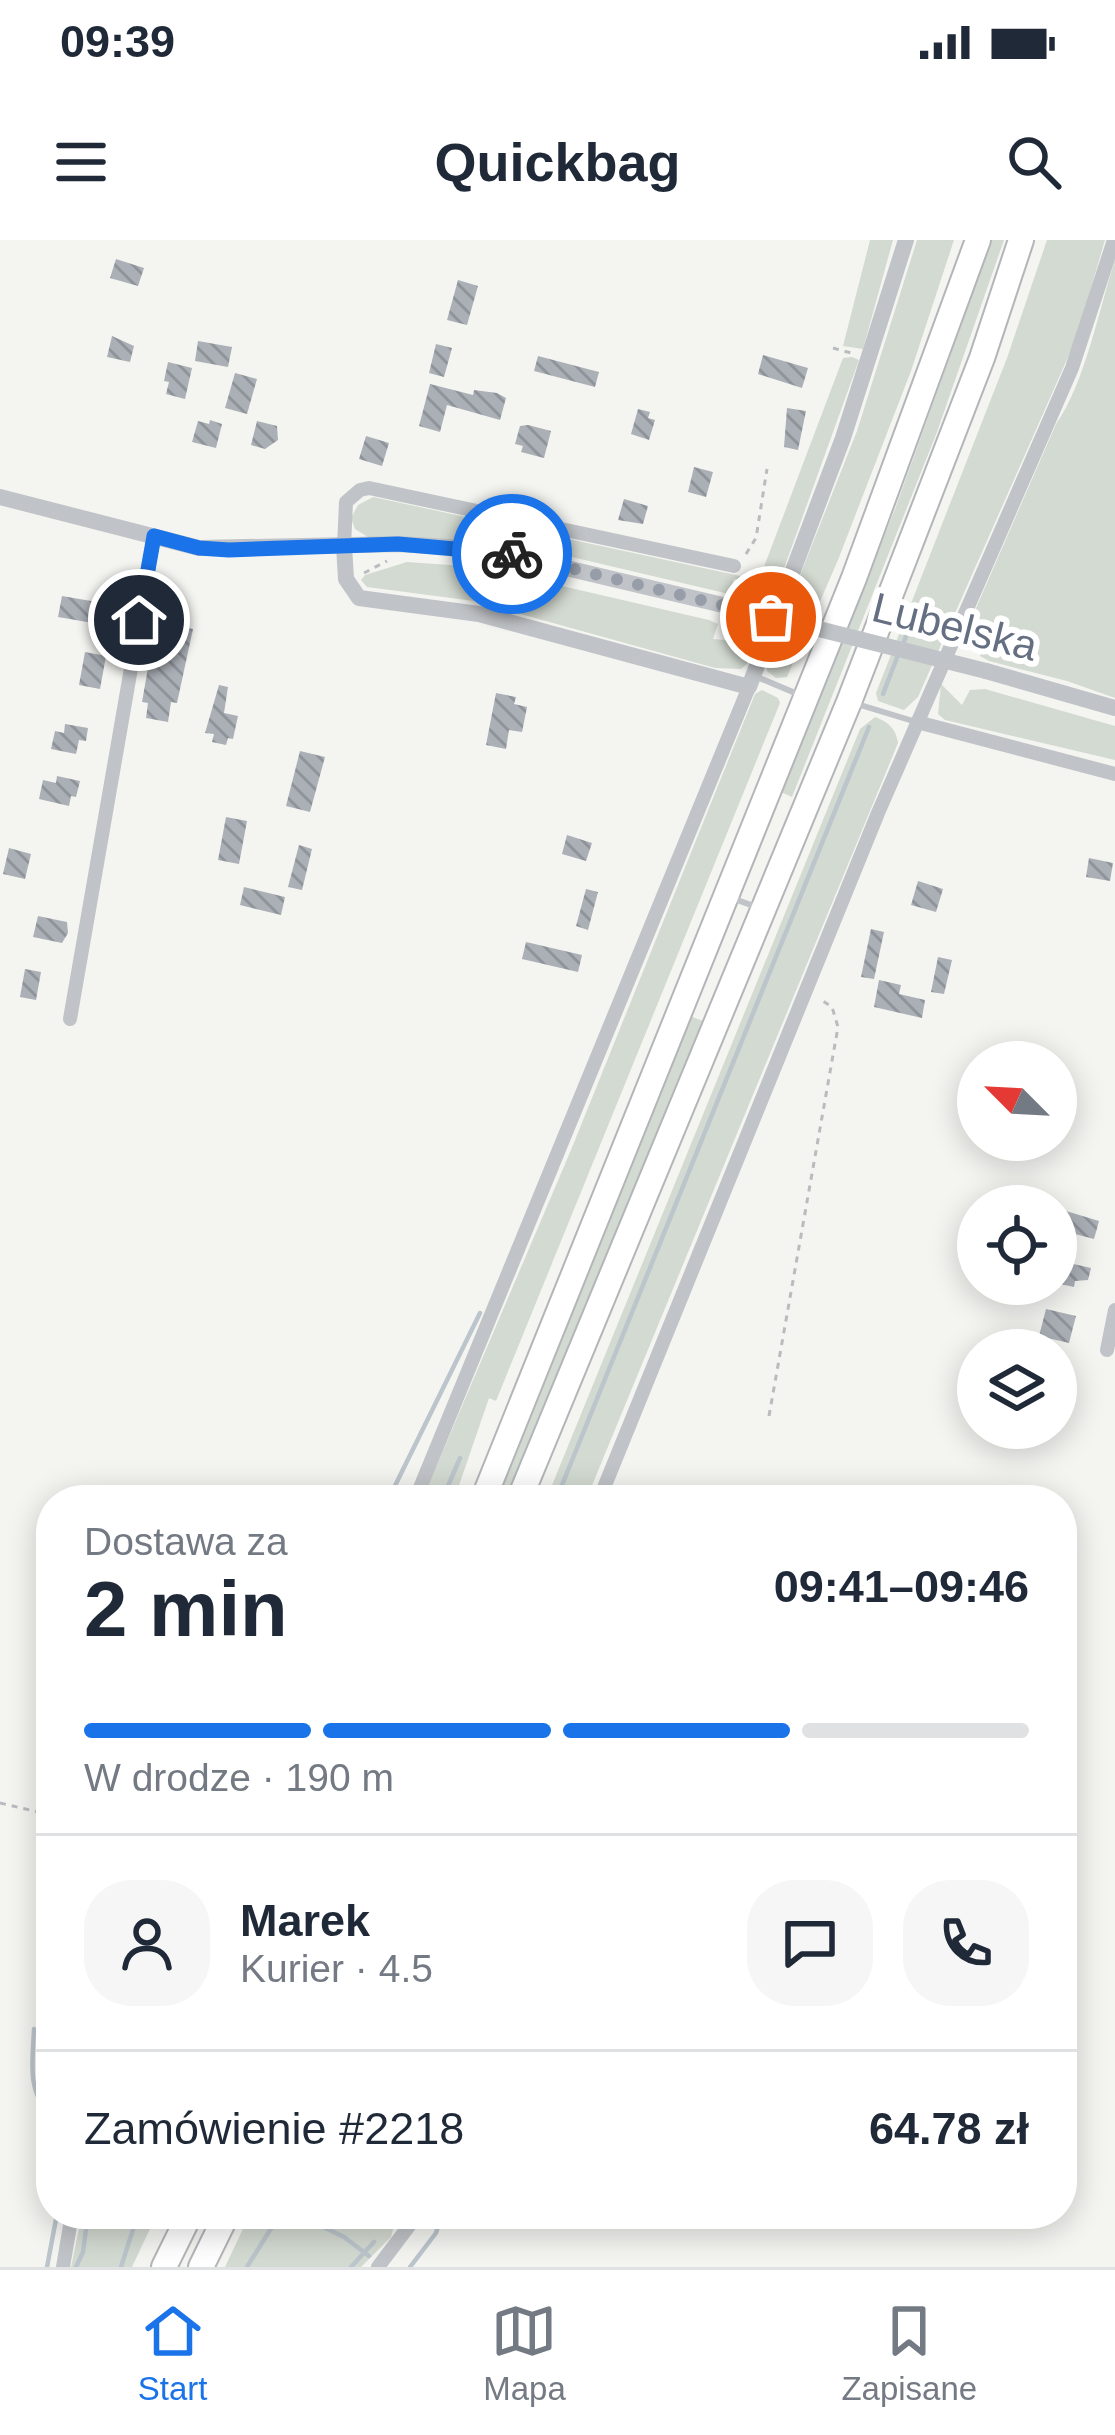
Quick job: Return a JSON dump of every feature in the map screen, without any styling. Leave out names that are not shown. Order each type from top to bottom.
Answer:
[{"type":"highway","points":[[489,1485],[807,698],[911,430],[978,240]]},
{"type":"highway","points":[[525,1485],[849,702],[975,377],[1022,240]]},
{"type":"highway","points":[[164,2267],[183,2229]]},
{"type":"highway","points":[[201,2267],[219,2229]]},
{"type":"street","points":[[421,1485],[752,681],[870,357],[906,240]]},
{"type":"street","points":[[604,1485],[917,722],[1072,368],[1114,240]]},
{"type":"street","points":[[734,566],[369,488],[346,502],[346,579],[353,594],[367,600],[479,614],[752,681]]},
{"type":"street","name":"Lubelska","points":[[0,497],[199,548],[486,549],[728,606],[1115,707]]},
{"type":"street","points":[[70,1019],[154,536]]},
{"type":"street","points":[[917,722],[1115,774]]},
{"type":"street","points":[[1107,1350],[1115,1310]]},
{"type":"street","points":[[62,2267],[71,2229]]},
{"type":"street","points":[[378,2267],[407,2229]]},
{"type":"lane","points":[[752,681],[807,698]]},
{"type":"lane","points":[[849,702],[917,722]]},
{"type":"lane","points":[[726,895],[763,909]]},
{"type":"path","points":[[832,348],[870,357]]},
{"type":"path","points":[[734,566],[756,538],[767,469]]},
{"type":"path","points":[[346,579],[387,560]]},
{"type":"path","points":[[769,1416],[838,1027],[832,1007],[808,991]]},
{"type":"path","points":[[0,1803],[36,1811]]},
{"type":"shaded area","points":[[870,240],[893,240],[863,349],[843,346]]},
{"type":"shaded area","points":[[917,240],[954,240],[911,371],[838,560],[787,677],[776,678],[767,671],[767,659],[857,431]]},
{"type":"shaded area","points":[[992,240],[1004,240],[937,432],[792,797],[781,792],[895,509]]},
{"type":"shaded area","points":[[1047,240],[1105,240],[1076,339],[918,697],[904,710],[878,701],[876,693],[1007,358]]},
{"type":"shaded area","points":[[1115,260],[1115,698],[989,661],[980,656],[985,638],[960,645],[1075,388]]},
{"type":"shaded area","points":[[843,358],[859,360],[751,660],[741,669],[715,668],[474,601],[367,587],[361,580],[407,562],[480,567],[709,620],[718,624],[713,639],[725,640],[738,632],[749,596],[741,580],[734,579],[729,594],[504,541],[368,537],[355,529],[351,518],[358,505],[373,497],[759,580]]},
{"type":"shaded area","points":[[941,684],[962,705],[970,690],[985,689],[1115,726],[1115,760],[945,720],[938,714]]},
{"type":"shaded area","points":[[762,690],[780,703],[496,1401],[489,1398],[459,1485],[428,1485],[571,1150],[755,694]]},
{"type":"shaded area","points":[[875,717],[891,727],[898,743],[592,1485],[552,1485],[860,729]]},
{"type":"shaded area","points":[[690,1016],[703,1021],[513,1485],[499,1485]]},
{"type":"shaded area","points":[[79,2229],[150,2229],[132,2267],[71,2267]]},
{"type":"shaded area","points":[[243,2229],[393,2229],[361,2267],[225,2267]]},
{"type":"building","points":[[116,259],[144,268],[138,286],[110,278]]},
{"type":"building","points":[[458,280],[478,286],[467,325],[447,320]]},
{"type":"building","points":[[112,336],[134,346],[130,362],[107,357]]},
{"type":"building","points":[[198,341],[232,347],[228,367],[195,361]]},
{"type":"building","points":[[436,344],[452,348],[444,377],[429,373]]},
{"type":"building","points":[[763,355],[808,368],[802,388],[758,374]]},
{"type":"building","points":[[538,356],[599,372],[595,387],[534,371]]},
{"type":"building","points":[[168,362],[192,368],[185,399],[166,394]]},
{"type":"building","points":[[235,373],[257,379],[247,414],[225,408]]},
{"type":"building","points":[[430,384],[473,395],[474,390],[497,393],[506,398],[500,420],[447,405],[440,432],[419,426]]},
{"type":"building","points":[[787,408],[806,411],[798,450],[784,447]]},
{"type":"building","points":[[638,409],[650,412],[648,418],[655,420],[649,440],[631,434]]},
{"type":"building","points":[[210,420],[222,424],[216,448],[192,442],[198,421],[209,424]]},
{"type":"building","points":[[257,421],[277,426],[278,440],[265,449],[251,445]]},
{"type":"building","points":[[520,426],[551,431],[544,458],[521,452],[523,446],[515,444]]},
{"type":"building","points":[[366,436],[389,443],[382,466],[359,459]]},
{"type":"building","points":[[694,467],[713,472],[706,497],[688,492]]},
{"type":"building","points":[[624,499],[648,506],[643,524],[618,520]]},
{"type":"building","points":[[62,596],[120,606],[116,627],[58,617]]},
{"type":"building","points":[[156,622],[193,629],[177,703],[171,702],[168,722],[146,718],[148,703],[142,702]]},
{"type":"building","points":[[85,652],[106,656],[100,689],[79,685]]},
{"type":"building","points":[[219,685],[228,687],[224,713],[238,716],[233,739],[228,738],[226,745],[212,742],[214,734],[205,733]]},
{"type":"building","points":[[496,693],[516,697],[514,704],[527,707],[522,732],[509,730],[506,749],[486,745]]},
{"type":"building","points":[[65,724],[88,728],[86,741],[79,740],[76,754],[51,749],[55,731],[64,733]]},
{"type":"building","points":[[300,751],[325,757],[310,812],[286,806]]},
{"type":"building","points":[[57,776],[80,781],[69,806],[39,799],[43,780],[56,783]]},
{"type":"building","points":[[226,817],[247,821],[239,864],[218,860]]},
{"type":"building","points":[[567,835],[592,843],[586,861],[562,854]]},
{"type":"building","points":[[299,845],[312,849],[302,890],[288,887]]},
{"type":"building","points":[[9,848],[31,854],[25,879],[3,874]]},
{"type":"building","points":[[1089,858],[1113,863],[1110,881],[1086,877]]},
{"type":"building","points":[[918,881],[943,889],[936,912],[911,905]]},
{"type":"building","points":[[244,887],[285,897],[281,915],[240,905]]},
{"type":"building","points":[[586,889],[598,892],[588,930],[576,926]]},
{"type":"building","points":[[38,916],[67,922],[62,943],[33,937]]},
{"type":"building","points":[[871,929],[884,932],[874,979],[861,977]]},
{"type":"building","points":[[526,942],[582,955],[578,972],[522,959]]},
{"type":"building","points":[[938,957],[952,960],[944,994],[931,992]]},
{"type":"building","points":[[25,969],[41,972],[36,1000],[20,997]]},
{"type":"building","points":[[879,980],[901,985],[899,994],[925,1000],[922,1018],[874,1007]]},
{"type":"building","points":[[1077,1214],[1099,1221],[1094,1239],[1077,1235]]},
{"type":"building","points":[[1077,1265],[1091,1268],[1088,1280],[1077,1281]]},
{"type":"building","points":[[1046,1309],[1076,1316],[1073,1329],[1041,1329]]},
{"type":"waterway","points":[[903,644],[913,618]]},
{"type":"waterway","points":[[883,694],[898,655]]},
{"type":"waterway","points":[[562,1485],[869,727]]},
{"type":"waterway","points":[[395,1485],[480,1313]]},
{"type":"waterway","points":[[448,1485],[460,1458]]},
{"type":"waterway","points":[[34,2029],[36,2091]]},
{"type":"waterway","points":[[47,2267],[54,2229]]},
{"type":"waterway","points":[[76,2267],[86,2229]]},
{"type":"waterway","points":[[121,2267],[133,2229]]},
{"type":"waterway","points":[[247,2267],[271,2229]]},
{"type":"waterway","points":[[328,2229],[369,2256]]},
{"type":"waterway","points":[[410,2267],[437,2229]]},
{"type":"waterway","points":[[351,2267],[374,2242]]},
{"type":"way so far","points":[[512,554],[771,617]]},
{"type":"route","points":[[139,620],[154,536],[229,550],[398,544],[512,554]]}]
